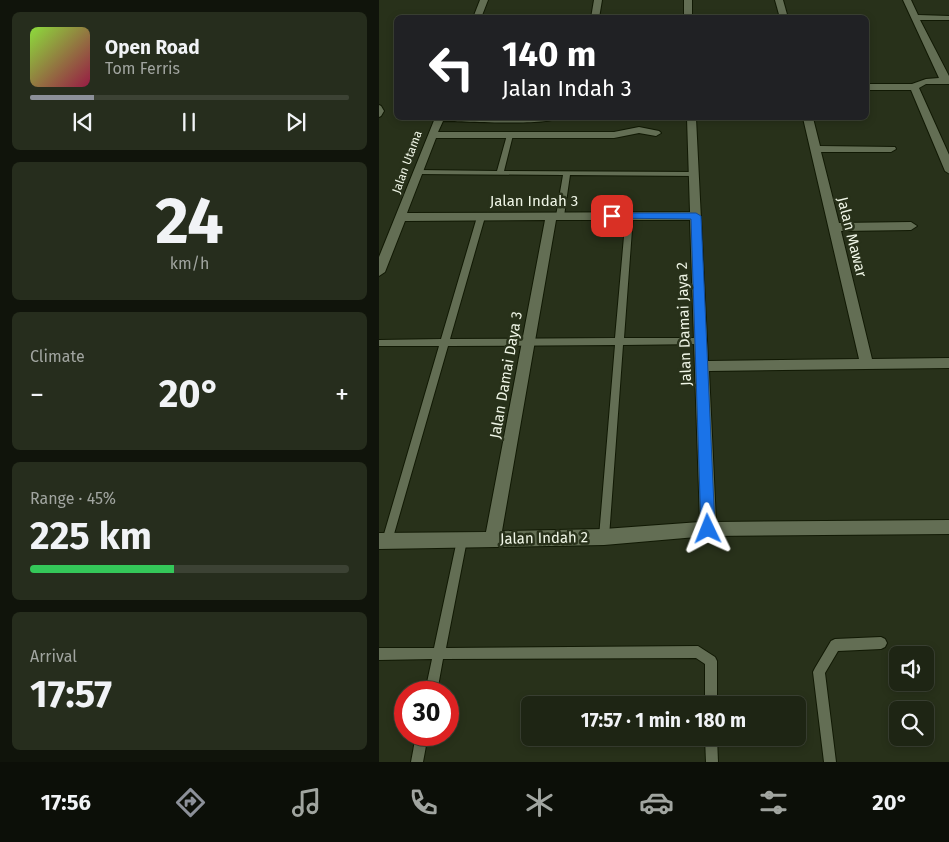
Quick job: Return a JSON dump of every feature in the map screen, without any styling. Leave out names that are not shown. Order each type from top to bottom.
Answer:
[{"type":"street","points":[[478,15],[484,0]]},
{"type":"street","points":[[596,15],[598,0]]},
{"type":"street","points":[[688,0],[688,15]]},
{"type":"street","points":[[779,0],[782,15]]},
{"type":"street","points":[[869,87],[914,87],[919,83],[947,81],[907,0]]},
{"type":"street","points":[[916,18],[949,18]]},
{"type":"street","points":[[914,87],[949,171]]},
{"type":"street","name":"Jalan Utama","points":[[379,272],[439,120]]},
{"type":"street","points":[[514,135],[522,120]]},
{"type":"street","name":"Jalan Damai Jaya 2","points":[[692,120],[708,529]]},
{"type":"street","name":"Jalan Mawar","points":[[808,120],[867,364]]},
{"type":"street","points":[[432,135],[614,135],[639,130],[656,132]]},
{"type":"street","points":[[815,149],[891,149]]},
{"type":"street","name":"Jalan Damai Daya 3","points":[[493,539],[528,342],[555,216]]},
{"type":"street","name":"Jalan Indah 3","points":[[401,217],[696,216]]},
{"type":"street","points":[[834,226],[911,226]]},
{"type":"street","points":[[701,366],[949,364]]},
{"type":"street","name":"Jalan Indah 2","points":[[383,541],[604,537],[708,529],[949,527]]},
{"type":"lane","points":[[379,107],[381,111],[379,114]]},
{"type":"lane","points":[[500,172],[514,135]]},
{"type":"lane","points":[[418,172],[694,174]]},
{"type":"lane","points":[[555,216],[567,173]]},
{"type":"lane","points":[[604,537],[629,216]]},
{"type":"lane","points":[[383,541],[481,217]]},
{"type":"lane","points":[[379,343],[701,341]]},
{"type":"lane","points":[[433,681],[462,540]]},
{"type":"lane","points":[[830,762],[819,672],[835,645],[881,643]]},
{"type":"lane","points":[[379,654],[698,652],[711,661],[711,696]]},
{"type":"lane","points":[[417,762],[421,746]]},
{"type":"lane","points":[[711,746],[711,762]]},
{"type":"route","points":[[612,216],[696,216],[708,529]]}]
